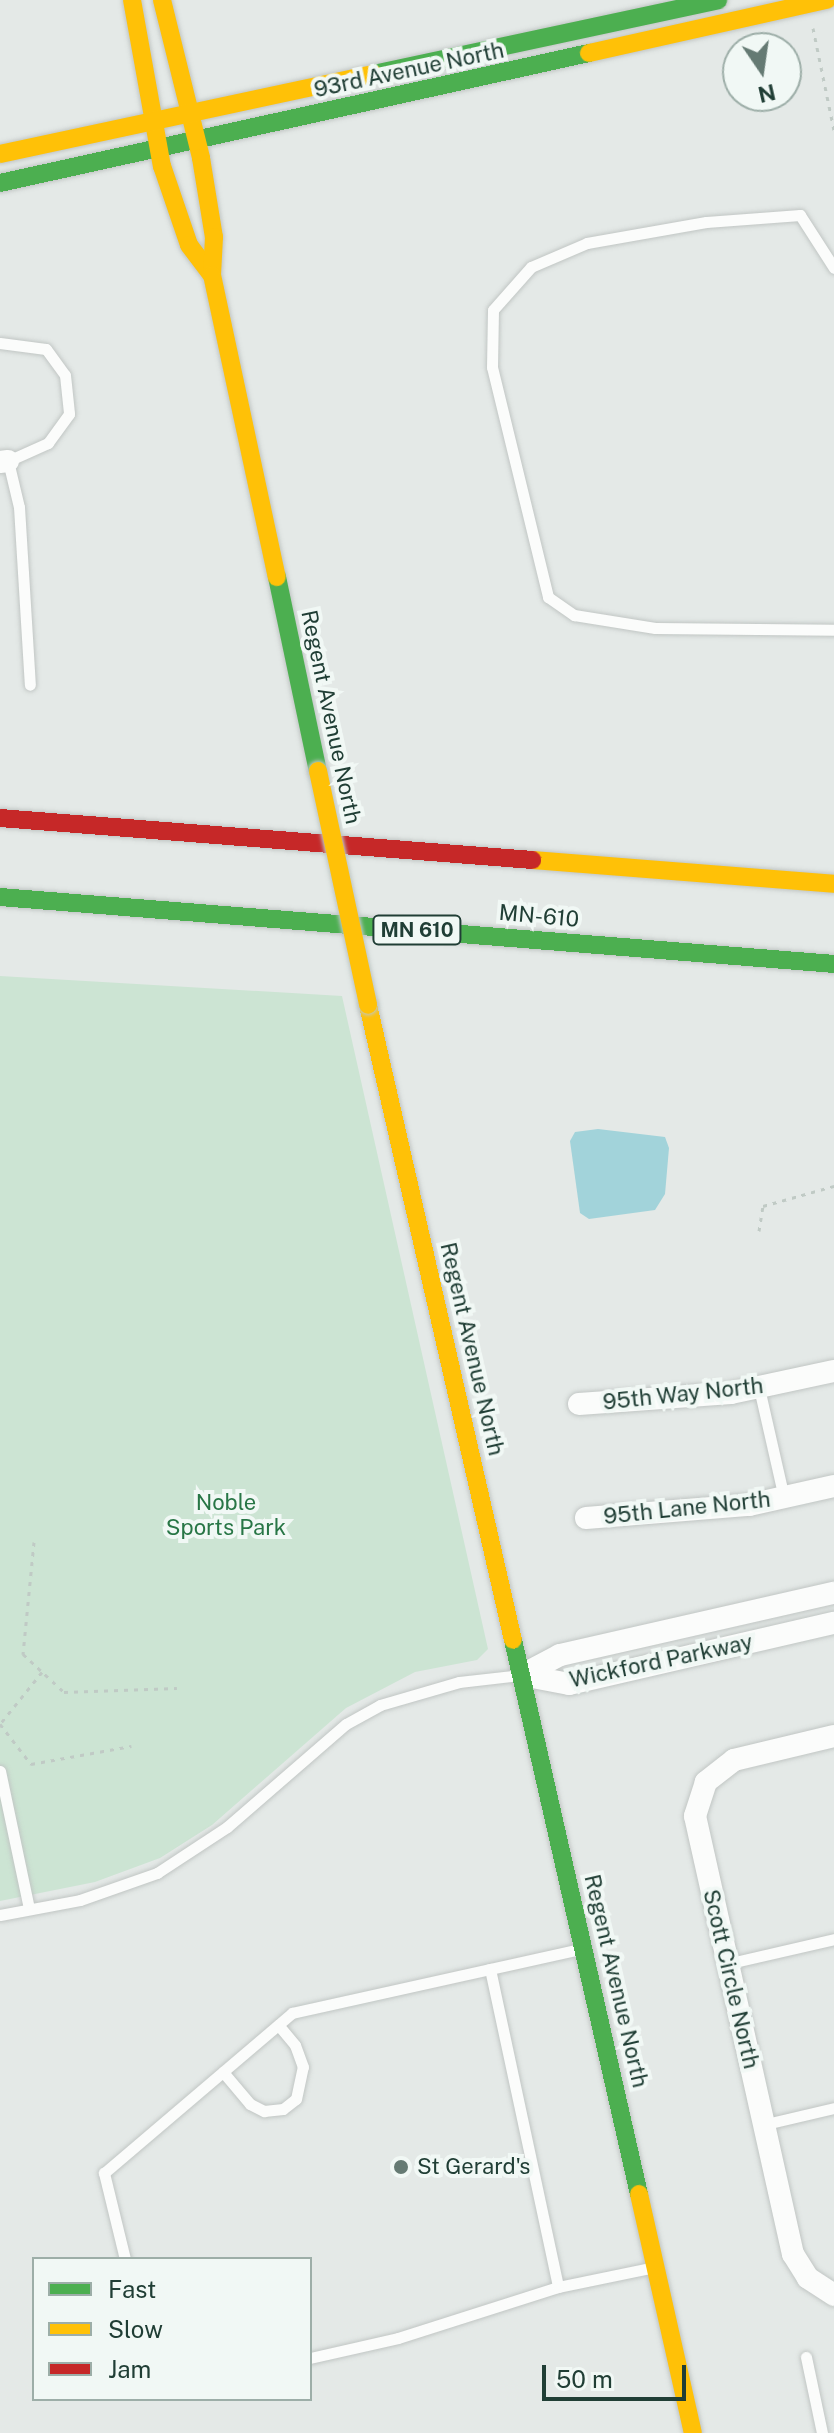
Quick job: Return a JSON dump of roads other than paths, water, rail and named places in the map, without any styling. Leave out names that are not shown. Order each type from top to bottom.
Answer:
[{"type":"main road","name":"Regent Avenue North","points":[[132,0],[158,148],[189,245],[212,275]]},
{"type":"main road","name":"Regent Avenue North","points":[[162,0],[197,140],[214,237],[212,275],[368,1005],[693,2433]]},
{"type":"main road","name":"93rd Avenue North","points":[[0,154],[718,0]]},
{"type":"main road","name":"93rd Avenue North","points":[[0,183],[831,2]]},
{"type":"main road","points":[[0,818],[834,884]]},
{"type":"main road","name":"MN-610","points":[[0,897],[834,964]]},
{"type":"street","name":"95th Way North","points":[[579,1404],[759,1388],[834,1371]]},
{"type":"street","name":"95th Lane North","points":[[586,1518],[749,1505],[834,1486]]},
{"type":"street","name":"Wickford Parkway","points":[[522,1675],[560,1655],[834,1593]]},
{"type":"street","name":"Wickford Parkway","points":[[522,1675],[569,1684],[834,1623]]},
{"type":"street","name":"Scott Circle North","points":[[834,1736],[734,1760],[706,1782],[698,1799],[696,1834],[766,2124],[793,2254],[808,2278],[834,2295]]},
{"type":"lane","points":[[834,268],[800,215],[706,222],[587,243],[531,267],[493,310],[492,352],[533,549],[548,597],[574,615],[655,628],[834,630]]},
{"type":"lane","points":[[0,343],[46,349],[65,375],[69,414],[48,443],[4,462],[19,507],[30,685]]},
{"type":"lane","points":[[759,1388],[784,1498]]},
{"type":"lane","points":[[0,1915],[124,1887],[193,1853],[346,1724],[380,1705],[459,1682],[522,1675]]},
{"type":"lane","points":[[0,1771],[29,1909]]},
{"type":"lane","points":[[726,1964],[834,1939]]},
{"type":"lane","points":[[125,2257],[104,2173],[292,2013],[584,1948]]},
{"type":"lane","points":[[490,1969],[558,2287]]},
{"type":"lane","points":[[223,2072],[250,2104],[264,2111],[283,2109],[296,2099],[303,2067],[295,2045],[278,2025]]},
{"type":"lane","points":[[766,2124],[834,2108]]},
{"type":"lane","points":[[312,2358],[398,2338],[558,2287],[655,2267]]},
{"type":"lane","points":[[806,2357],[822,2433]]},
{"type":"water","points":[[598,1129],[665,1137],[669,1148],[665,1194],[655,1210],[589,1219],[580,1213],[570,1141],[575,1132]]},
{"type":"place","name":"St Gerard's","points":[[401,2167]]},
{"type":"park label","name":"Noble Sports Park","points":[[226,1514]]}]
